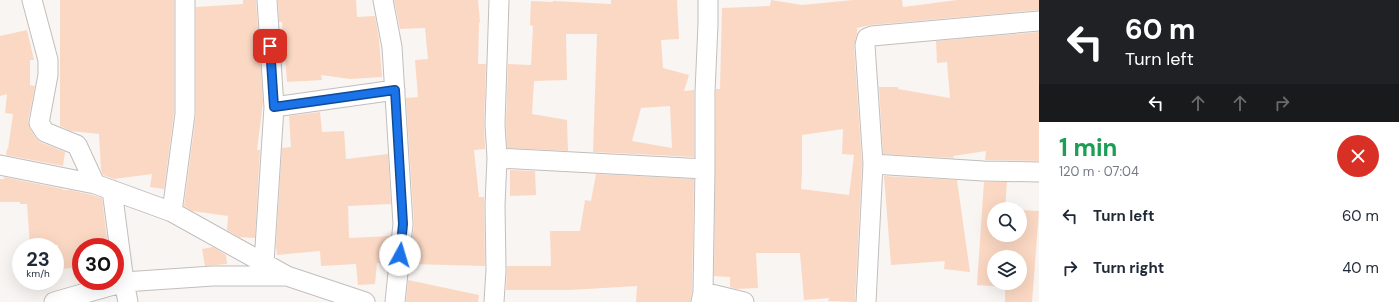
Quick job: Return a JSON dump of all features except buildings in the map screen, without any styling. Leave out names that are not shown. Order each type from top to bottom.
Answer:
[{"type":"street","points":[[32,0],[48,60],[48,75],[39,123],[45,132],[77,145],[103,187],[114,238]]},
{"type":"street","points":[[172,212],[185,114],[184,0]]},
{"type":"street","points":[[264,263],[274,107],[267,0]]},
{"type":"street","points":[[383,0],[392,47],[403,224],[395,302]]},
{"type":"street","points":[[494,302],[496,270],[495,206],[497,158],[495,124],[499,0]]},
{"type":"street","points":[[708,0],[702,297],[744,302]]},
{"type":"street","points":[[866,302],[873,164],[865,45],[867,38],[872,36],[1039,21]]},
{"type":"street","points":[[274,107],[395,90]]},
{"type":"street","points":[[497,158],[705,169]]},
{"type":"street","points":[[873,164],[983,171],[1039,172]]},
{"type":"street","points":[[0,165],[103,187],[172,212],[287,276],[365,302]]},
{"type":"street","points":[[128,302],[124,282],[214,276],[287,276]]},
{"type":"street","points":[[54,302],[96,290]]},
{"type":"route","points":[[270,46],[274,107],[395,90],[403,224],[400,255]]}]
